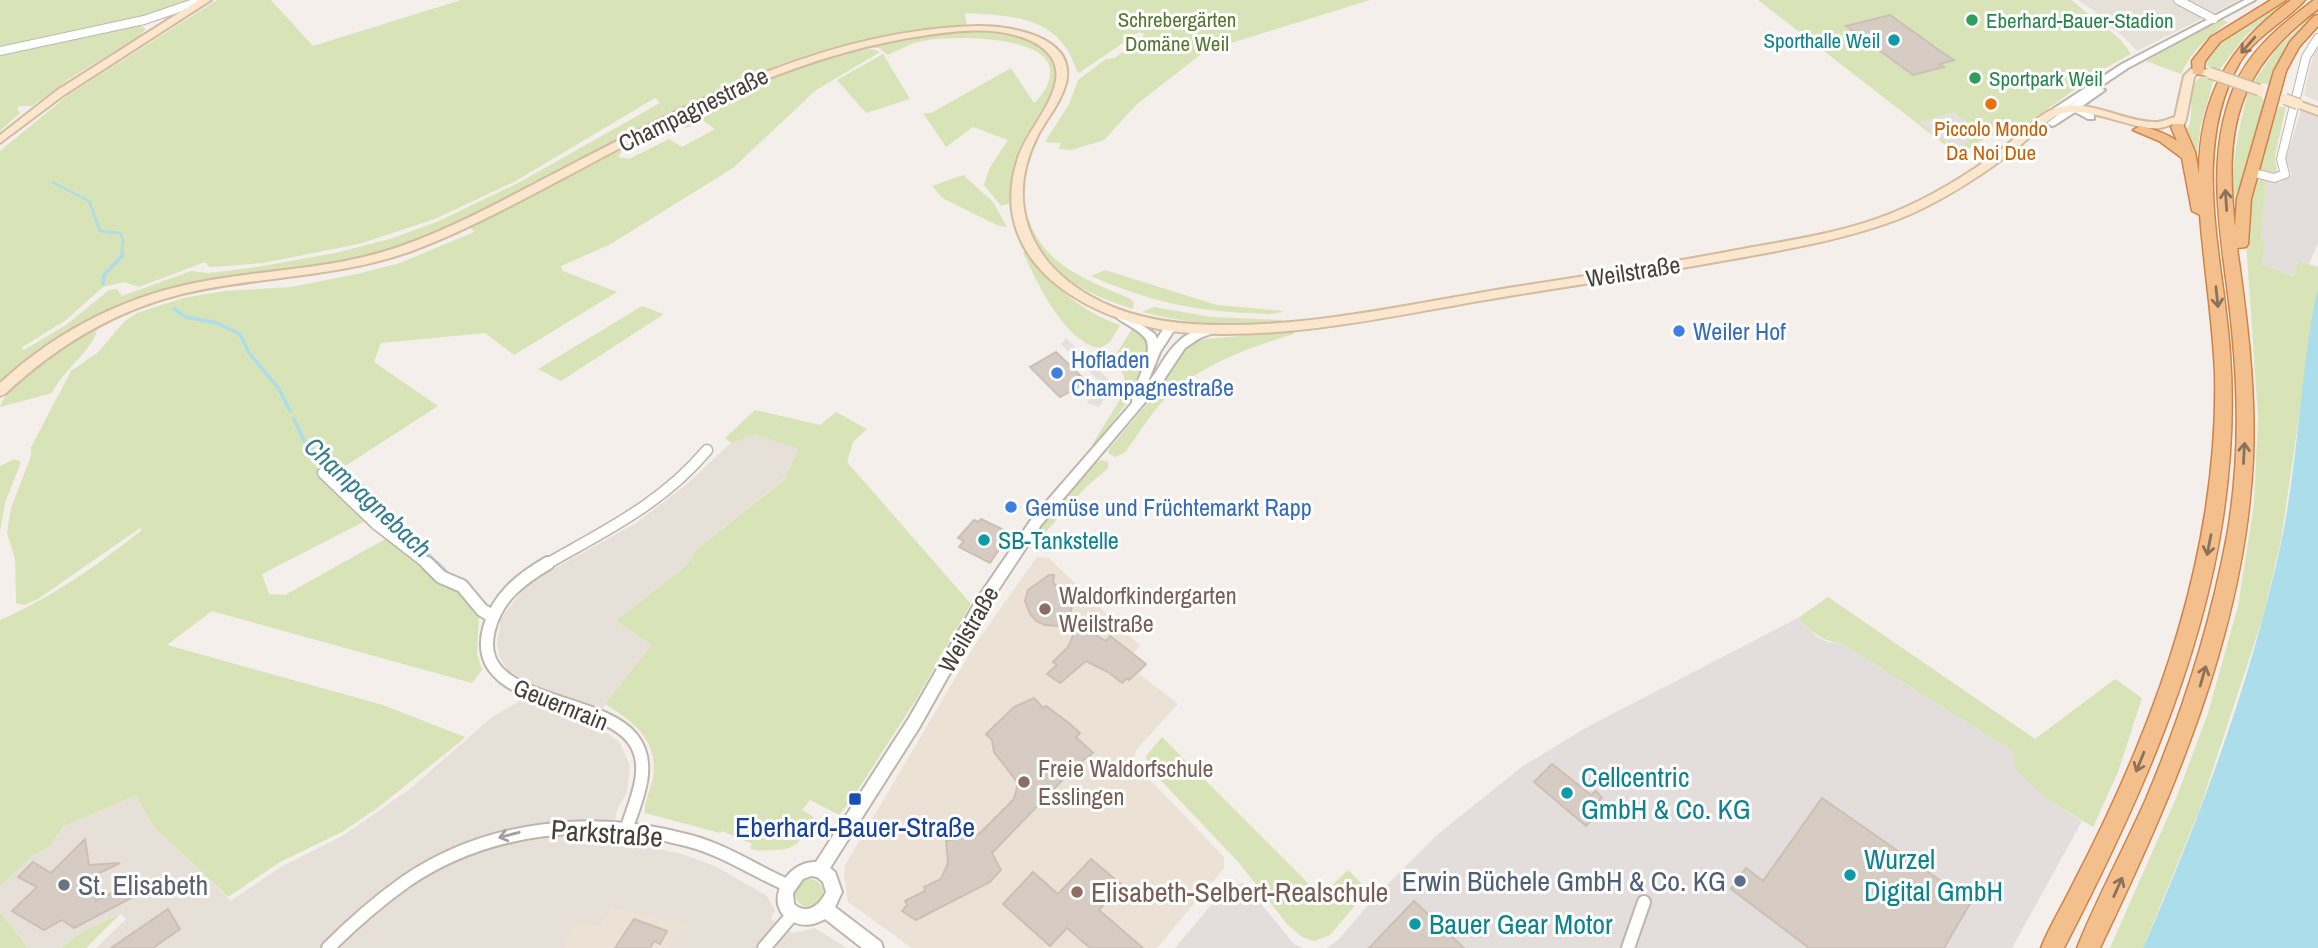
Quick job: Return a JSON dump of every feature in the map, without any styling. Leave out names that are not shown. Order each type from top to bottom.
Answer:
[{"type":"highway","points":[[2204,72],[2196,65],[2217,38],[2239,22],[2280,0]]},
{"type":"highway","points":[[2052,948],[2098,858],[2164,703],[2189,627],[2203,572],[2217,494],[2223,413],[2222,354],[2210,229],[2207,149],[2219,92],[2244,49],[2265,27],[2299,0]]},
{"type":"highway","points":[[2088,948],[2134,852],[2198,694],[2223,602],[2237,531],[2245,446],[2245,391],[2225,175],[2227,137],[2234,105],[2244,78],[2256,59],[2275,38],[2318,3]]},
{"type":"highway","points":[[2236,292],[2242,256],[2241,211],[2251,172],[2280,97],[2286,58],[2300,37],[2318,19]]},
{"type":"highway","points":[[2180,123],[2190,158],[2198,207],[2210,229]]},
{"type":"highway","points":[[2140,130],[2167,140],[2190,158]]},
{"type":"main road","points":[[0,140],[61,93],[204,0]]},
{"type":"main road","name":"Champagnestraße","points":[[0,391],[36,358],[82,328],[128,306],[186,289],[334,268],[397,252],[456,228],[710,97],[773,69],[874,41],[937,31],[983,29],[1010,32],[1035,39],[1049,48],[1060,62],[1062,75],[1058,89],[1032,135],[1020,166],[1015,191],[1018,218],[1028,244],[1052,274],[1076,293],[1147,327],[1171,327]]},
{"type":"main road","points":[[2052,123],[2073,116],[2091,117],[2140,130],[2172,132],[2180,123],[2188,78],[2191,73],[2204,72],[2318,112]]},
{"type":"main road","points":[[2075,102],[2119,118],[2154,126],[2180,123]]},
{"type":"main road","name":"Weilstraße","points":[[1171,327],[1212,330],[1273,327],[1359,316],[1834,236],[1893,217],[1939,196],[1962,183],[2029,135],[2056,111],[2075,102]]},
{"type":"main road","name":"Weilstraße","points":[[2029,135],[2052,123]]},
{"type":"street","points":[[0,51],[144,20],[204,0]]},
{"type":"street","points":[[2178,0],[2214,19]]},
{"type":"street","name":"Weilstraße","points":[[2052,123],[2104,80],[2250,0]]},
{"type":"street","points":[[144,20],[157,21],[159,30]]},
{"type":"street","points":[[2251,172],[2274,178],[2284,174],[2281,159],[2306,57],[2309,48],[2318,38]]},
{"type":"street","name":"Weilstraße","points":[[2075,102],[2093,96],[2101,89],[2104,80]]},
{"type":"street","points":[[2093,96],[2097,106],[2119,118]]},
{"type":"street","points":[[2075,102],[2091,117]]},
{"type":"street","points":[[1147,327],[1155,353]]},
{"type":"street","points":[[1171,327],[1172,356]]},
{"type":"street","name":"Weilstraße","points":[[1136,404],[1155,353],[1171,327]]},
{"type":"street","name":"Weilstraße","points":[[820,870],[907,734],[1008,563],[1042,514],[1159,378],[1172,356],[1190,338],[1212,330]]},
{"type":"street","name":"Geuernrain","points":[[626,830],[642,774],[642,759],[637,747],[621,730],[591,711],[523,691],[505,681],[493,667],[486,637],[492,616],[506,594],[524,577],[632,516],[684,475],[707,450]]},
{"type":"street","points":[[323,473],[376,524],[418,554],[442,577],[462,586],[482,610],[492,616]]},
{"type":"street","name":"Parkstraße","points":[[328,948],[366,911],[402,884],[446,859],[489,841],[530,830],[559,827],[626,830],[699,844],[787,886]]},
{"type":"street","points":[[820,870],[830,877],[834,887],[832,898],[825,909],[813,917],[802,918],[793,914],[785,901],[787,886],[802,872],[820,870]]},
{"type":"street","points":[[1628,948],[1644,902]]},
{"type":"street","points":[[825,909],[875,948]]},
{"type":"street","points":[[764,948],[793,914]]},
{"type":"shaded area","points":[[2078,0],[2239,0],[2137,51],[2123,36],[2095,17],[2096,12]]},
{"type":"shaded area","points":[[2318,46],[2318,102],[2304,95]]},
{"type":"shaded area","points":[[2301,110],[2318,116],[2318,243],[2309,264],[2299,261],[2295,276],[2262,264],[2265,246],[2261,236],[2266,181],[2279,182],[2292,175],[2286,159]]},
{"type":"shaded area","points":[[1954,112],[1984,135],[1969,139],[1964,144],[1966,146],[1956,150],[1919,122]]},
{"type":"shaded area","points":[[1066,338],[1109,380],[1108,393],[1099,407],[1087,403],[1100,382],[1061,344]]},
{"type":"shaded area","points":[[755,434],[800,449],[789,475],[697,549],[687,565],[617,621],[653,645],[592,722],[620,743],[630,766],[627,792],[617,810],[611,839],[682,854],[717,867],[767,896],[775,910],[771,919],[793,933],[815,928],[847,948],[96,948],[126,919],[120,913],[83,931],[61,948],[28,948],[0,912],[0,887],[32,856],[51,846],[62,827],[136,795],[154,827],[231,901],[281,867],[344,835],[410,789],[492,717],[518,702],[531,684],[508,671],[500,658],[497,643],[501,618],[525,587],[636,523],[687,484],[735,439]]},
{"type":"shaded area","name":"Freie Waldorfschule Esslingen","points":[[1037,557],[1049,558],[1140,646],[1133,654],[1147,665],[1139,674],[1178,704],[1137,749],[1132,763],[1133,775],[1144,775],[1159,789],[1224,857],[1224,868],[1157,948],[912,948],[848,902],[845,865],[976,643]]},
{"type":"shaded area","points":[[1798,618],[1816,636],[1827,642],[1841,643],[2014,752],[2047,799],[2082,821],[2012,948],[1327,948],[1339,939],[1374,898],[1438,834],[1523,766],[1589,726]]},
{"type":"shaded area","points":[[1244,883],[1294,944],[1303,948],[1175,948],[1227,886]]},
{"type":"shaded area","points":[[610,907],[693,925],[669,948],[564,948],[573,921],[601,926]]},
{"type":"green space","points":[[0,0],[197,0],[174,9],[0,49]]},
{"type":"green space","name":"Schrebergärten Domäne Weil","points":[[217,0],[271,0],[313,46],[461,0],[1370,0],[1205,51],[1136,105],[1104,140],[1072,150],[1059,149],[1061,143],[1045,142],[1069,104],[1078,80],[1106,59],[1115,58],[1145,34],[1139,32],[1079,73],[1059,40],[1047,30],[1018,18],[983,14],[965,13],[967,27],[836,47],[761,72],[699,99],[489,208],[427,237],[356,259],[208,283],[136,301],[69,331],[35,353],[0,381],[0,151],[67,96]],"holes":[[[655,98],[660,103],[520,182],[439,221],[390,239],[335,253],[257,267],[209,273],[191,271],[122,296],[117,289],[109,290],[66,325],[24,350],[21,348],[66,320],[103,287],[124,282],[139,287],[205,262],[209,267],[263,263],[359,244],[435,219],[514,182]]]},
{"type":"green space","name":"Sportpark Weil","points":[[1758,0],[2071,0],[2120,39],[2131,54],[2105,68],[2018,130],[1989,136],[1958,155]]},
{"type":"green space","points":[[2286,2],[2245,36],[2218,72],[2207,66],[2206,58],[2231,33]]},
{"type":"green space","points":[[2318,10],[2318,14],[2300,32],[2277,66],[2269,84],[2253,83],[2277,48],[2301,26],[2299,24]]},
{"type":"green space","points":[[2221,19],[2228,22],[2201,45],[2181,74],[2146,61]]},
{"type":"green space","points":[[139,25],[146,29],[138,37],[72,77],[32,106],[19,106],[17,109],[20,113],[0,131],[0,54]]},
{"type":"green space","points":[[952,32],[1002,34],[1021,38],[1050,53],[1056,66],[1053,89],[1017,161],[1011,203],[1001,206],[984,185],[989,169],[1008,140],[973,127],[946,147],[923,113],[931,113],[1011,68],[1034,103],[1048,83],[1050,75],[1047,62],[1036,52],[1019,45],[976,38],[923,41],[888,55],[879,48],[860,48],[879,42]]},
{"type":"green space","points":[[872,49],[880,52],[816,90],[733,168],[609,245],[561,266],[563,271],[617,292],[514,355],[485,333],[381,343],[374,362],[438,406],[339,470],[330,463],[317,472],[331,490],[367,520],[262,574],[269,594],[285,595],[389,537],[437,577],[443,586],[460,591],[479,615],[477,653],[482,670],[472,683],[212,611],[167,645],[383,705],[465,737],[460,742],[376,809],[342,832],[280,862],[228,897],[154,827],[136,795],[62,827],[51,846],[32,856],[0,887],[0,620],[38,602],[74,580],[142,530],[140,528],[38,599],[24,605],[16,603],[15,559],[7,533],[11,508],[31,456],[31,447],[71,371],[97,353],[125,321],[137,313],[183,298],[225,291],[291,287],[400,263],[474,232],[468,225],[619,148],[623,150],[618,157],[629,159],[669,139],[682,147],[715,129],[703,121],[685,128],[676,124],[771,76],[822,58]]},
{"type":"green space","points":[[883,54],[910,99],[866,113],[837,80]]},
{"type":"green space","points":[[2201,77],[2214,79],[2201,125],[2197,153],[2199,173],[2183,133],[2190,121],[2195,82]]},
{"type":"green space","points":[[2249,91],[2262,97],[2265,104],[2236,206],[2233,197],[2234,168]]},
{"type":"green space","points":[[2279,107],[2286,107],[2275,156],[2277,172],[2266,173],[2258,167],[2271,123]]},
{"type":"green space","points":[[963,175],[993,202],[1007,227],[999,226],[944,199],[932,186]]},
{"type":"green space","points":[[2255,181],[2266,181],[2261,236],[2265,246],[2262,264],[2294,276],[2299,261],[2318,267],[2318,286],[2281,540],[2263,617],[2199,811],[2143,948],[2110,948],[2177,796],[2208,713],[2238,606],[2254,504],[2258,417],[2246,216]]},
{"type":"green space","points":[[1029,219],[1045,249],[1057,260],[1084,278],[1131,299],[1134,303],[1133,309],[1081,288],[1055,268],[1044,255],[1024,220]]},
{"type":"green space","points":[[1027,251],[1046,275],[1068,296],[1093,313],[1120,325],[1110,342],[1100,348],[1087,344],[1064,323],[1036,279],[1023,252]]},
{"type":"green space","points":[[1105,270],[1217,305],[1284,311],[1268,314],[1230,312],[1169,303],[1091,276]]},
{"type":"green space","points":[[642,306],[664,314],[561,381],[538,369]]},
{"type":"green space","points":[[1154,307],[1212,317],[1285,320],[1212,324],[1142,312]]},
{"type":"green space","points":[[98,325],[92,342],[52,393],[0,407],[6,395],[28,372]]},
{"type":"green space","points":[[1132,329],[1145,337],[1150,350],[1128,401],[1094,447],[1092,445],[1124,393],[1124,376],[1113,359]]},
{"type":"green space","points":[[1293,331],[1294,334],[1243,351],[1195,375],[1161,403],[1124,453],[1115,457],[1108,453],[1147,404],[1182,350],[1195,340]]},
{"type":"green space","points":[[755,410],[820,425],[836,412],[867,429],[853,442],[847,462],[971,604],[917,698],[839,815],[810,800],[802,810],[814,817],[798,842],[789,848],[761,850],[750,848],[752,844],[722,831],[720,833],[645,813],[654,768],[649,745],[635,726],[605,704],[652,645],[616,621],[687,565],[697,549],[785,479],[799,449],[755,434],[731,443],[725,438]]},
{"type":"green space","points":[[14,459],[21,462],[5,503],[0,531],[0,466]]},
{"type":"green space","points":[[1101,460],[1108,462],[1108,468],[1085,488],[1042,536],[1036,536],[1093,465]]},
{"type":"green space","points":[[1828,597],[2035,739],[2115,679],[2142,698],[2118,772],[2093,827],[2047,799],[2015,769],[2014,752],[1841,643],[1817,635],[1798,618]]},
{"type":"green space","points":[[1162,737],[1321,896],[1348,870],[1364,886],[1364,895],[1330,935],[1314,941],[1302,937],[1287,924],[1240,864],[1150,769],[1146,756]]},
{"type":"green space","points":[[809,879],[819,883],[823,893],[819,903],[809,907],[799,903],[795,893],[799,883]]},
{"type":"green space","points":[[0,912],[28,948],[0,948]]},
{"type":"green space","points":[[121,913],[86,948],[61,948],[83,931]]},
{"type":"water","points":[[2318,286],[2318,948],[2143,948],[2222,749],[2269,595],[2287,511],[2307,350]]},
{"type":"building","name":"Sporthalle Weil","points":[[1890,15],[1954,60],[1939,64],[1944,67],[1913,75],[1846,26]]},
{"type":"building","name":"Hofladen Champagnestraße","points":[[1056,352],[1087,382],[1060,397],[1030,367]]},
{"type":"building","name":"SB-Tankstelle","points":[[981,519],[1010,533],[990,563],[959,547],[964,541],[958,538],[974,520],[979,522]]},
{"type":"building","name":"Waldorfkindergarten Weilstraße","points":[[1049,575],[1054,575],[1053,583],[1066,592],[1072,605],[1069,621],[1057,626],[1036,621],[1025,601],[1028,590]]},
{"type":"building","name":"Freie Waldorfschule Esslingen","points":[[1078,625],[1106,641],[1110,636],[1146,664],[1122,683],[1086,661],[1060,683],[1047,674],[1057,665],[1053,662],[1068,647]]},
{"type":"building","name":"Freie Waldorfschule Esslingen","points":[[1034,698],[1043,708],[1046,706],[1080,733],[1076,737],[1093,753],[1078,764],[992,853],[1001,870],[990,882],[916,920],[902,911],[907,905],[905,901],[941,879],[948,863],[946,841],[979,834],[1014,799],[1018,783],[994,752],[992,740],[986,734],[1014,707]]},
{"type":"building","name":"Cellcentric GmbH & Co. KG","points":[[1552,764],[1591,795],[1596,791],[1602,798],[1598,802],[1604,807],[1586,826],[1534,782]]},
{"type":"building","name":"Wurzel Digital GmbH","points":[[1822,798],[1971,902],[1944,948],[1809,948],[1731,889],[1746,868],[1763,881]]},
{"type":"building","name":"St. Elisabeth","points":[[85,839],[89,865],[120,863],[91,877],[96,901],[130,884],[133,897],[74,928],[62,920],[44,930],[12,911],[37,887],[18,877],[33,862],[51,873]]},
{"type":"building","name":"Elisabeth-Selbert-Realschule","points":[[1091,859],[1122,885],[1099,910],[1143,948],[1090,948],[1067,928],[1050,946],[1003,904],[1033,872],[1058,894]]},
{"type":"building","name":"Bauer Gear Motor","points":[[1414,901],[1464,948],[1369,948]]},
{"type":"building","points":[[168,909],[180,929],[153,948],[111,948]]},
{"type":"building","points":[[634,919],[667,931],[660,944],[654,941],[650,948],[615,948]]},
{"type":"waterway","name":"Champagnebach","points":[[52,182],[89,201],[100,231],[120,233],[123,239],[122,253]]},
{"type":"waterway","name":"Champagnebach","points":[[103,284],[104,275],[122,253]]},
{"type":"waterway","name":"Champagnebach","points":[[174,309],[186,317],[217,323],[240,334],[249,353],[279,389],[290,411]]},
{"type":"waterway","name":"Champagnebach","points":[[294,419],[306,445],[363,486],[363,497],[386,513],[439,565]]},
{"type":"waterway","name":"Champagnebach","points":[[439,565],[446,572]]},
{"type":"place","name":"Eberhard-Bauer-Stadion","points":[[1972,20]]},
{"type":"place","name":"Sporthalle Weil","points":[[1894,40]]},
{"type":"place","name":"Sportpark Weil","points":[[1975,78]]},
{"type":"place","name":"Piccolo Mondo Da Noi Due","points":[[1991,104]]},
{"type":"place","name":"Weiler Hof","points":[[1679,331]]},
{"type":"place","name":"Hofladen Champagnestraße","points":[[1057,373]]},
{"type":"place","name":"Gemüse und Früchtemarkt Rapp","points":[[1011,507]]},
{"type":"place","name":"SB-Tankstelle","points":[[984,540]]},
{"type":"place","name":"Waldorfkindergarten Weilstraße","points":[[1045,609]]},
{"type":"place","name":"Freie Waldorfschule Esslingen","points":[[1024,782]]},
{"type":"place","name":"Cellcentric GmbH & Co. KG","points":[[1567,793]]},
{"type":"place","name":"Eberhard-Bauer-Straße","points":[[855,799]]},
{"type":"place","name":"Wurzel Digital GmbH","points":[[1850,875]]},
{"type":"place","name":"Erwin Büchele GmbH & Co. KG","points":[[1740,881]]},
{"type":"place","name":"St. Elisabeth","points":[[64,885]]},
{"type":"place","name":"Elisabeth-Selbert-Realschule","points":[[1077,892]]},
{"type":"place","name":"Bauer Gear Motor","points":[[1415,924]]}]
